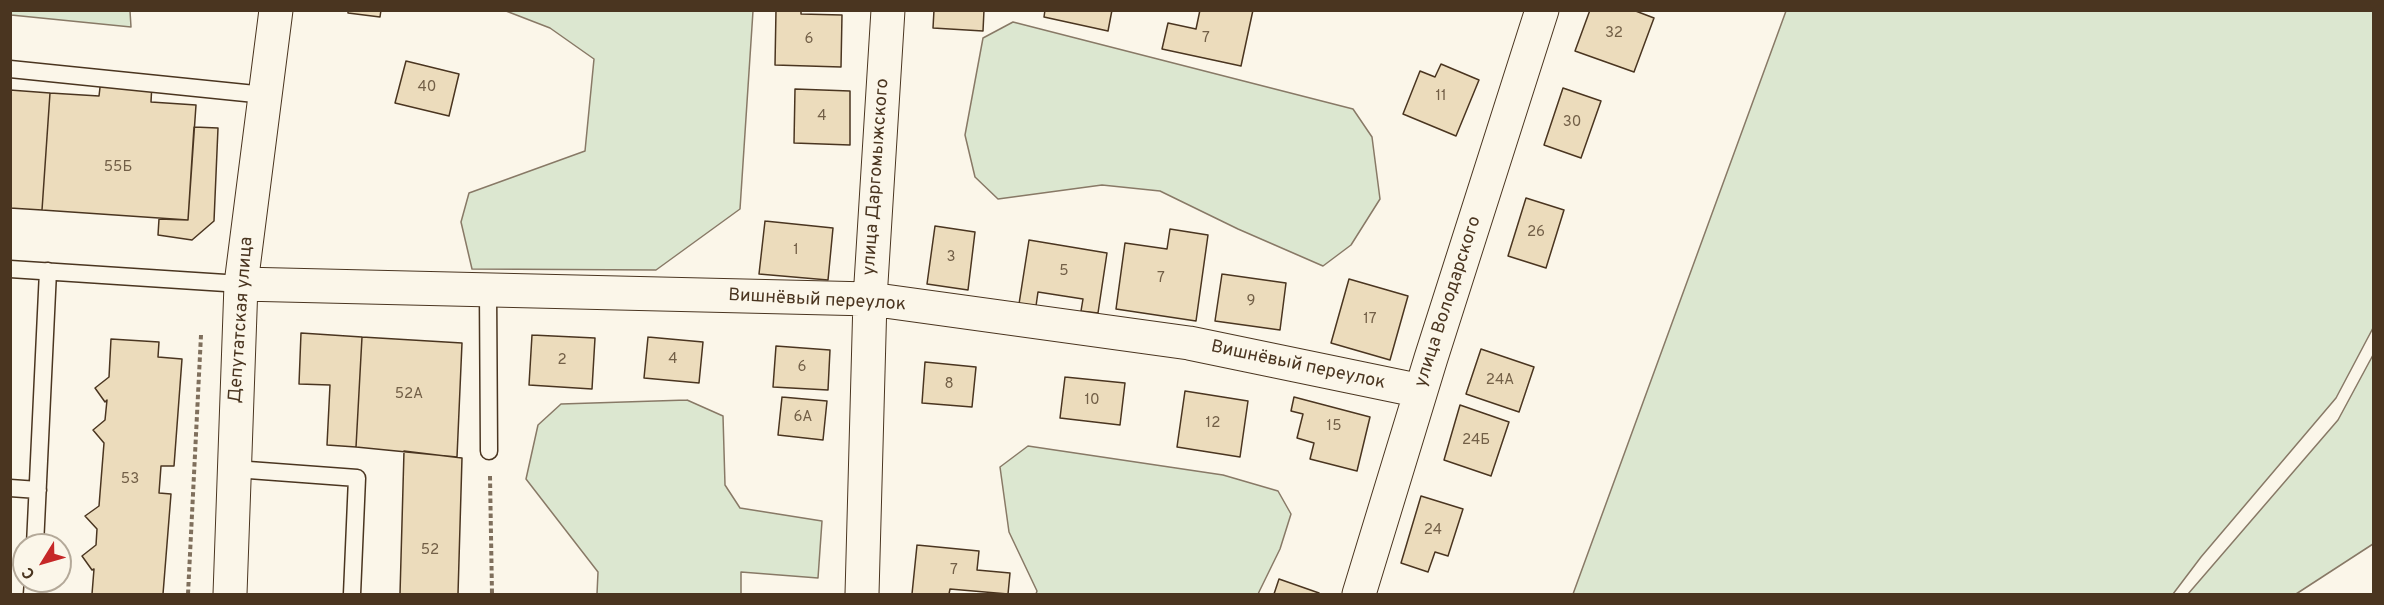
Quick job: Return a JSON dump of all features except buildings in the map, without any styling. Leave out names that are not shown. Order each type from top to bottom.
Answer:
[{"type":"street","name":"Депутатская улица","points":[[230,594],[241,284],[276,10]]},
{"type":"street","name":"улица Даргомыжского","points":[[861,594],[870,299],[888,10]]},
{"type":"street","name":"улица Володарского","points":[[1359,594],[1542,10]]},
{"type":"street","name":"Вишнёвый переулок","points":[[241,284],[870,299],[1189,343],[1421,391]]},
{"type":"lane","points":[[10,69],[265,95]]},
{"type":"lane","points":[[10,268],[241,284]]},
{"type":"lane","points":[[36,533],[48,271]]},
{"type":"lane","points":[[488,290],[489,451]]},
{"type":"lane","points":[[235,469],[357,478],[352,594]]},
{"type":"lane","points":[[10,488],[38,490]]},
{"type":"path","points":[[188,594],[204,282]]},
{"type":"path","points":[[489,451],[492,594]]},
{"type":"green space","points":[[10,11],[130,11],[131,27],[11,15]]},
{"type":"green space","points":[[506,11],[753,11],[740,209],[656,270],[472,269],[461,222],[469,193],[585,151],[594,59],[550,28]]},
{"type":"green space","points":[[1786,11],[2373,11],[2373,328],[2336,398],[2201,557],[2173,594],[1573,594]]},
{"type":"green space","points":[[1013,22],[1353,109],[1372,137],[1380,199],[1351,245],[1323,266],[1238,229],[1160,191],[1102,185],[998,199],[975,177],[965,135],[983,38]]},
{"type":"green space","points":[[2373,355],[2373,544],[2296,594],[2188,594],[2338,420]]},
{"type":"green space","points":[[687,400],[723,416],[725,485],[740,508],[822,521],[818,578],[741,572],[741,594],[597,594],[598,572],[526,479],[538,425],[561,404]]},
{"type":"green space","points":[[1028,446],[1223,475],[1278,491],[1291,514],[1280,549],[1258,594],[1036,594],[1037,591],[1009,532],[1000,467]]}]
